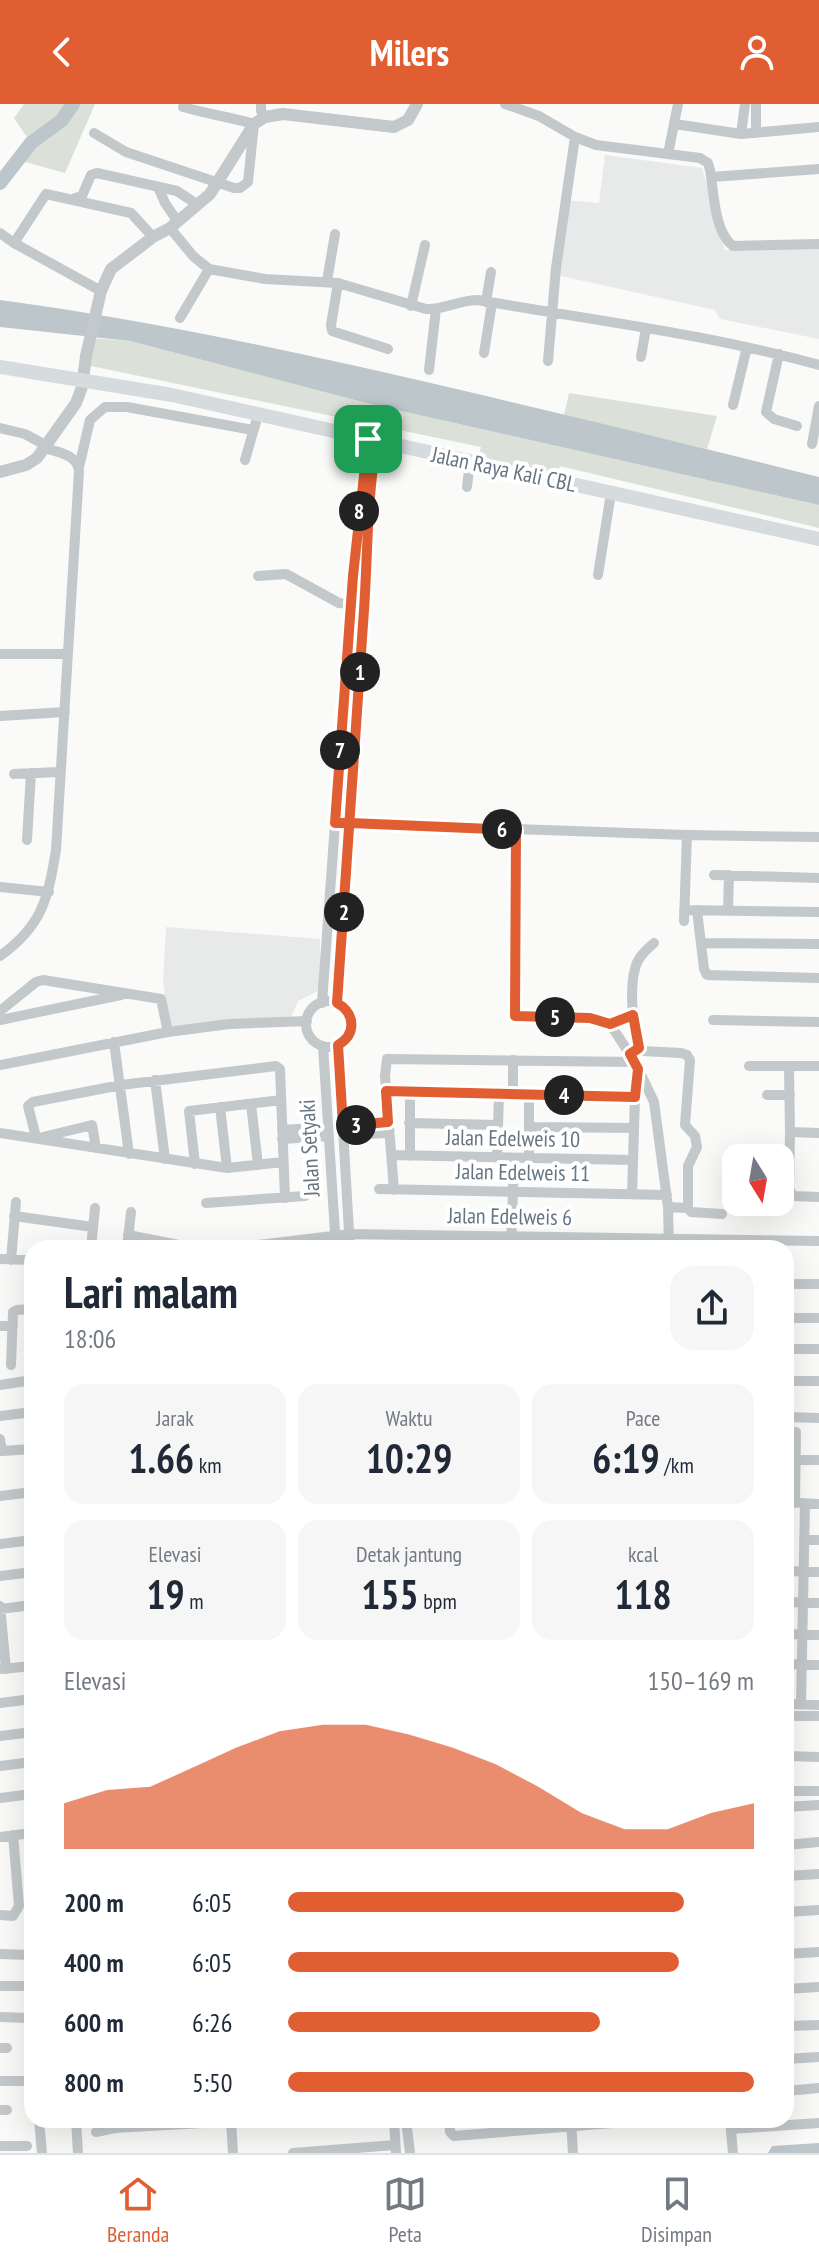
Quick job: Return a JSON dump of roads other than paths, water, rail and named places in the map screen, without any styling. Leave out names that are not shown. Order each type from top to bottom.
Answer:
[{"type":"main road","name":"Jalan Raya Kali CBL","points":[[0,367],[172,395],[254,426],[372,440],[819,539]]},
{"type":"street","points":[[94,133],[126,152],[234,188],[248,182],[261,104]]},
{"type":"street","points":[[183,107],[219,118],[227,116],[260,121],[283,114],[394,127],[408,120],[417,104]]},
{"type":"street","points":[[668,154],[678,104]]},
{"type":"street","points":[[741,134],[745,104]]},
{"type":"street","points":[[756,104],[756,133]]},
{"type":"street","points":[[513,105],[558,125],[575,137],[608,148],[700,158],[708,163],[721,229],[733,246],[819,244]]},
{"type":"street","points":[[0,472],[26,465],[46,447],[76,403],[101,291],[111,269],[174,225],[210,194],[260,121]]},
{"type":"street","points":[[675,124],[741,134],[819,127]]},
{"type":"street","points":[[548,361],[562,224],[575,137]]},
{"type":"street","points":[[712,177],[819,169]]},
{"type":"street","points":[[74,199],[82,196],[94,173],[177,191],[198,205]]},
{"type":"street","points":[[158,187],[174,225],[193,256],[209,269],[265,279],[333,282],[411,306],[436,309],[467,300],[553,312],[747,347],[819,365]]},
{"type":"street","points":[[14,243],[46,194],[131,213],[153,237]]},
{"type":"street","points":[[0,233],[101,291]]},
{"type":"street","points":[[335,234],[332,331],[336,335],[388,349]]},
{"type":"street","points":[[411,306],[425,245]]},
{"type":"street","points":[[180,318],[209,269]]},
{"type":"street","points":[[484,353],[491,272]]},
{"type":"street","points":[[429,370],[436,309]]},
{"type":"street","points":[[641,357],[646,328]]},
{"type":"street","points":[[733,405],[747,347]]},
{"type":"street","points":[[779,354],[766,412],[774,419],[797,426]]},
{"type":"street","points":[[0,956],[34,924],[49,892],[56,850],[79,467],[90,420],[105,407],[127,407],[254,426],[245,460]]},
{"type":"street","points":[[812,444],[819,408]]},
{"type":"street","points":[[0,428],[25,434],[71,457],[79,467]]},
{"type":"street","points":[[337,1003],[372,440]]},
{"type":"street","points":[[467,487],[470,462]]},
{"type":"street","points":[[322,1003],[351,604],[367,485]]},
{"type":"street","points":[[598,575],[611,493]]},
{"type":"street","points":[[258,576],[286,574],[339,603],[351,604]]},
{"type":"street","points":[[0,654],[68,654]]},
{"type":"street","points":[[0,716],[65,712]]},
{"type":"street","points":[[14,774],[59,772]]},
{"type":"street","points":[[27,840],[31,773]]},
{"type":"street","points":[[335,823],[819,837]]},
{"type":"street","points":[[516,830],[515,1016],[590,1018],[610,1024],[636,1058],[654,1102],[670,1240]]},
{"type":"street","points":[[687,835],[684,915],[697,910],[819,912]]},
{"type":"street","points":[[714,875],[819,878]]},
{"type":"street","points":[[728,910],[729,875]]},
{"type":"street","points":[[0,887],[49,892]]},
{"type":"street","points":[[697,910],[704,969],[711,976],[819,978]]},
{"type":"street","points":[[632,1194],[635,968],[654,943]]},
{"type":"street","points":[[701,943],[819,944]]},
{"type":"street","points":[[0,1011],[40,980],[161,999],[168,1032]]},
{"type":"street","points":[[0,1020],[127,994]]},
{"type":"street","points":[[322,1003],[337,1003],[350,1013],[352,1026],[348,1038],[338,1045],[323,1046],[310,1037],[307,1021],[312,1010],[322,1003]]},
{"type":"street","points":[[610,1024],[633,1015]]},
{"type":"street","points":[[713,1020],[819,1022]]},
{"type":"street","points":[[0,1065],[168,1032],[229,1024],[307,1021]]},
{"type":"street","points":[[114,1042],[129,1154]]},
{"type":"street","points":[[338,1045],[349,1240]]},
{"type":"street","name":"Jalan Setyaki","points":[[323,1046],[335,1240]]},
{"type":"street","points":[[394,1190],[384,1065],[387,1059],[636,1058],[647,1053],[681,1053],[690,1060],[685,1125],[695,1136],[697,1147],[688,1166],[688,1208]]},
{"type":"street","points":[[513,1060],[513,1094]]},
{"type":"street","points":[[38,1137],[29,1103],[121,1085],[276,1066],[280,1069],[285,1198]]},
{"type":"street","points":[[749,1066],[819,1066]]},
{"type":"street","points":[[788,1144],[789,1066]]},
{"type":"street","points":[[155,1080],[165,1159]]},
{"type":"street","points":[[386,1091],[635,1097]]},
{"type":"street","points":[[410,1091],[410,1156]]},
{"type":"street","points":[[497,1158],[499,1094]]},
{"type":"street","points":[[529,1095],[529,1158]]},
{"type":"street","points":[[767,1095],[790,1095]]},
{"type":"street","points":[[195,1164],[189,1111],[281,1100]]},
{"type":"street","points":[[251,1104],[258,1165]]},
{"type":"street","points":[[220,1107],[227,1168]]},
{"type":"street","points":[[409,1123],[498,1125]]},
{"type":"street","points":[[38,1137],[92,1125],[96,1148]]},
{"type":"street","points":[[529,1127],[634,1128]]},
{"type":"street","points":[[343,1130],[388,1128]]},
{"type":"street","points":[[282,1134],[328,1131]]},
{"type":"street","points":[[790,1132],[819,1133]]},
{"type":"street","points":[[0,1133],[227,1168],[283,1162]]},
{"type":"street","name":"Jalan Edelweis 10","points":[[392,1155],[633,1160]]},
{"type":"street","points":[[511,1240],[514,1158]]},
{"type":"street","name":"Jalan Edelweis 11","points":[[379,1189],[667,1195]]},
{"type":"street","points":[[206,1203],[305,1196]]},
{"type":"street","points":[[794,1196],[819,1197]]},
{"type":"street","points":[[5,1259],[16,1202]]},
{"type":"street","points":[[668,1207],[722,1214]]},
{"type":"street","points":[[92,1240],[95,1208]]},
{"type":"street","points":[[128,1240],[131,1212]]},
{"type":"street","points":[[14,1216],[93,1227]]},
{"type":"street","name":"Jalan Edelweis 6","points":[[296,1240],[349,1234],[470,1240]]},
{"type":"street","points":[[128,1235],[153,1240]]},
{"type":"street","name":"Jalan Edelweis 6","points":[[794,1243],[819,1241]]},
{"type":"street","points":[[794,1284],[819,1284]]},
{"type":"street","points":[[11,1365],[15,1310],[24,1309]]},
{"type":"street","points":[[794,1318],[819,1318]]},
{"type":"street","points":[[0,1326],[13,1326]]},
{"type":"street","points":[[794,1349],[819,1349]]},
{"type":"street","points":[[0,1385],[24,1381]]},
{"type":"street","points":[[794,1381],[819,1381]]},
{"type":"street","points":[[0,1416],[24,1413]]},
{"type":"street","points":[[794,1417],[819,1418]]},
{"type":"street","points":[[0,1439],[3,1452],[24,1450]]},
{"type":"street","points":[[794,1460],[819,1460]]},
{"type":"street","points":[[0,1496],[24,1493]]},
{"type":"street","points":[[801,1704],[804,1540],[794,1503],[819,1504]]},
{"type":"street","points":[[804,1540],[819,1540]]},
{"type":"street","points":[[0,1544],[24,1541]]},
{"type":"street","points":[[794,1572],[819,1572]]},
{"type":"street","points":[[0,1576],[24,1573]]},
{"type":"street","points":[[794,1602],[819,1603]]},
{"type":"street","points":[[24,1606],[0,1608],[3,1669],[24,1667]]},
{"type":"street","points":[[794,1634],[819,1635]]},
{"type":"street","points":[[794,1664],[819,1665]]},
{"type":"street","points":[[0,1703],[24,1700]]},
{"type":"street","points":[[794,1704],[819,1705]]},
{"type":"street","points":[[794,1716],[819,1716]]},
{"type":"street","points":[[0,1736],[24,1733]]},
{"type":"street","points":[[794,1756],[819,1757]]},
{"type":"street","points":[[0,1766],[24,1763]]},
{"type":"street","points":[[794,1791],[819,1791]]},
{"type":"street","points":[[0,1798],[24,1795]]},
{"type":"street","points":[[794,1807],[819,1805]]},
{"type":"street","points":[[0,1837],[24,1834]]},
{"type":"street","points":[[0,1915],[13,1916],[19,1906],[13,1835]]},
{"type":"street","points":[[794,1844],[819,1842]]},
{"type":"street","points":[[794,1876],[819,1874]]},
{"type":"street","points":[[794,1912],[819,1910]]},
{"type":"street","points":[[794,1954],[819,1952]]},
{"type":"street","points":[[0,1954],[24,1955]]},
{"type":"street","points":[[0,1986],[24,1986]]},
{"type":"street","points":[[794,1989],[819,1987]]},
{"type":"street","points":[[0,2017],[24,2018]]},
{"type":"street","points":[[794,2026],[819,2025]]},
{"type":"street","points":[[794,2059],[819,2057]]},
{"type":"street","points":[[0,2081],[24,2081]]},
{"type":"street","points":[[794,2090],[819,2088]]},
{"type":"street","points":[[794,2123],[819,2123]]},
{"type":"street","points":[[40,2128],[42,2153]]},
{"type":"street","points":[[76,2128],[78,2153]]},
{"type":"street","points":[[96,2132],[105,2128]]},
{"type":"street","points":[[231,2128],[233,2153]]},
{"type":"street","points":[[293,2153],[396,2149],[395,2128]]},
{"type":"street","points":[[407,2128],[410,2153]]},
{"type":"street","points":[[450,2128],[454,2136],[521,2128]]},
{"type":"street","points":[[571,2128],[573,2153]]},
{"type":"street","points":[[731,2128],[733,2153]]},
{"type":"street","points":[[0,2146],[27,2146]]},
{"type":"waterway","points":[[0,183],[31,143],[62,120],[73,104]]}]
